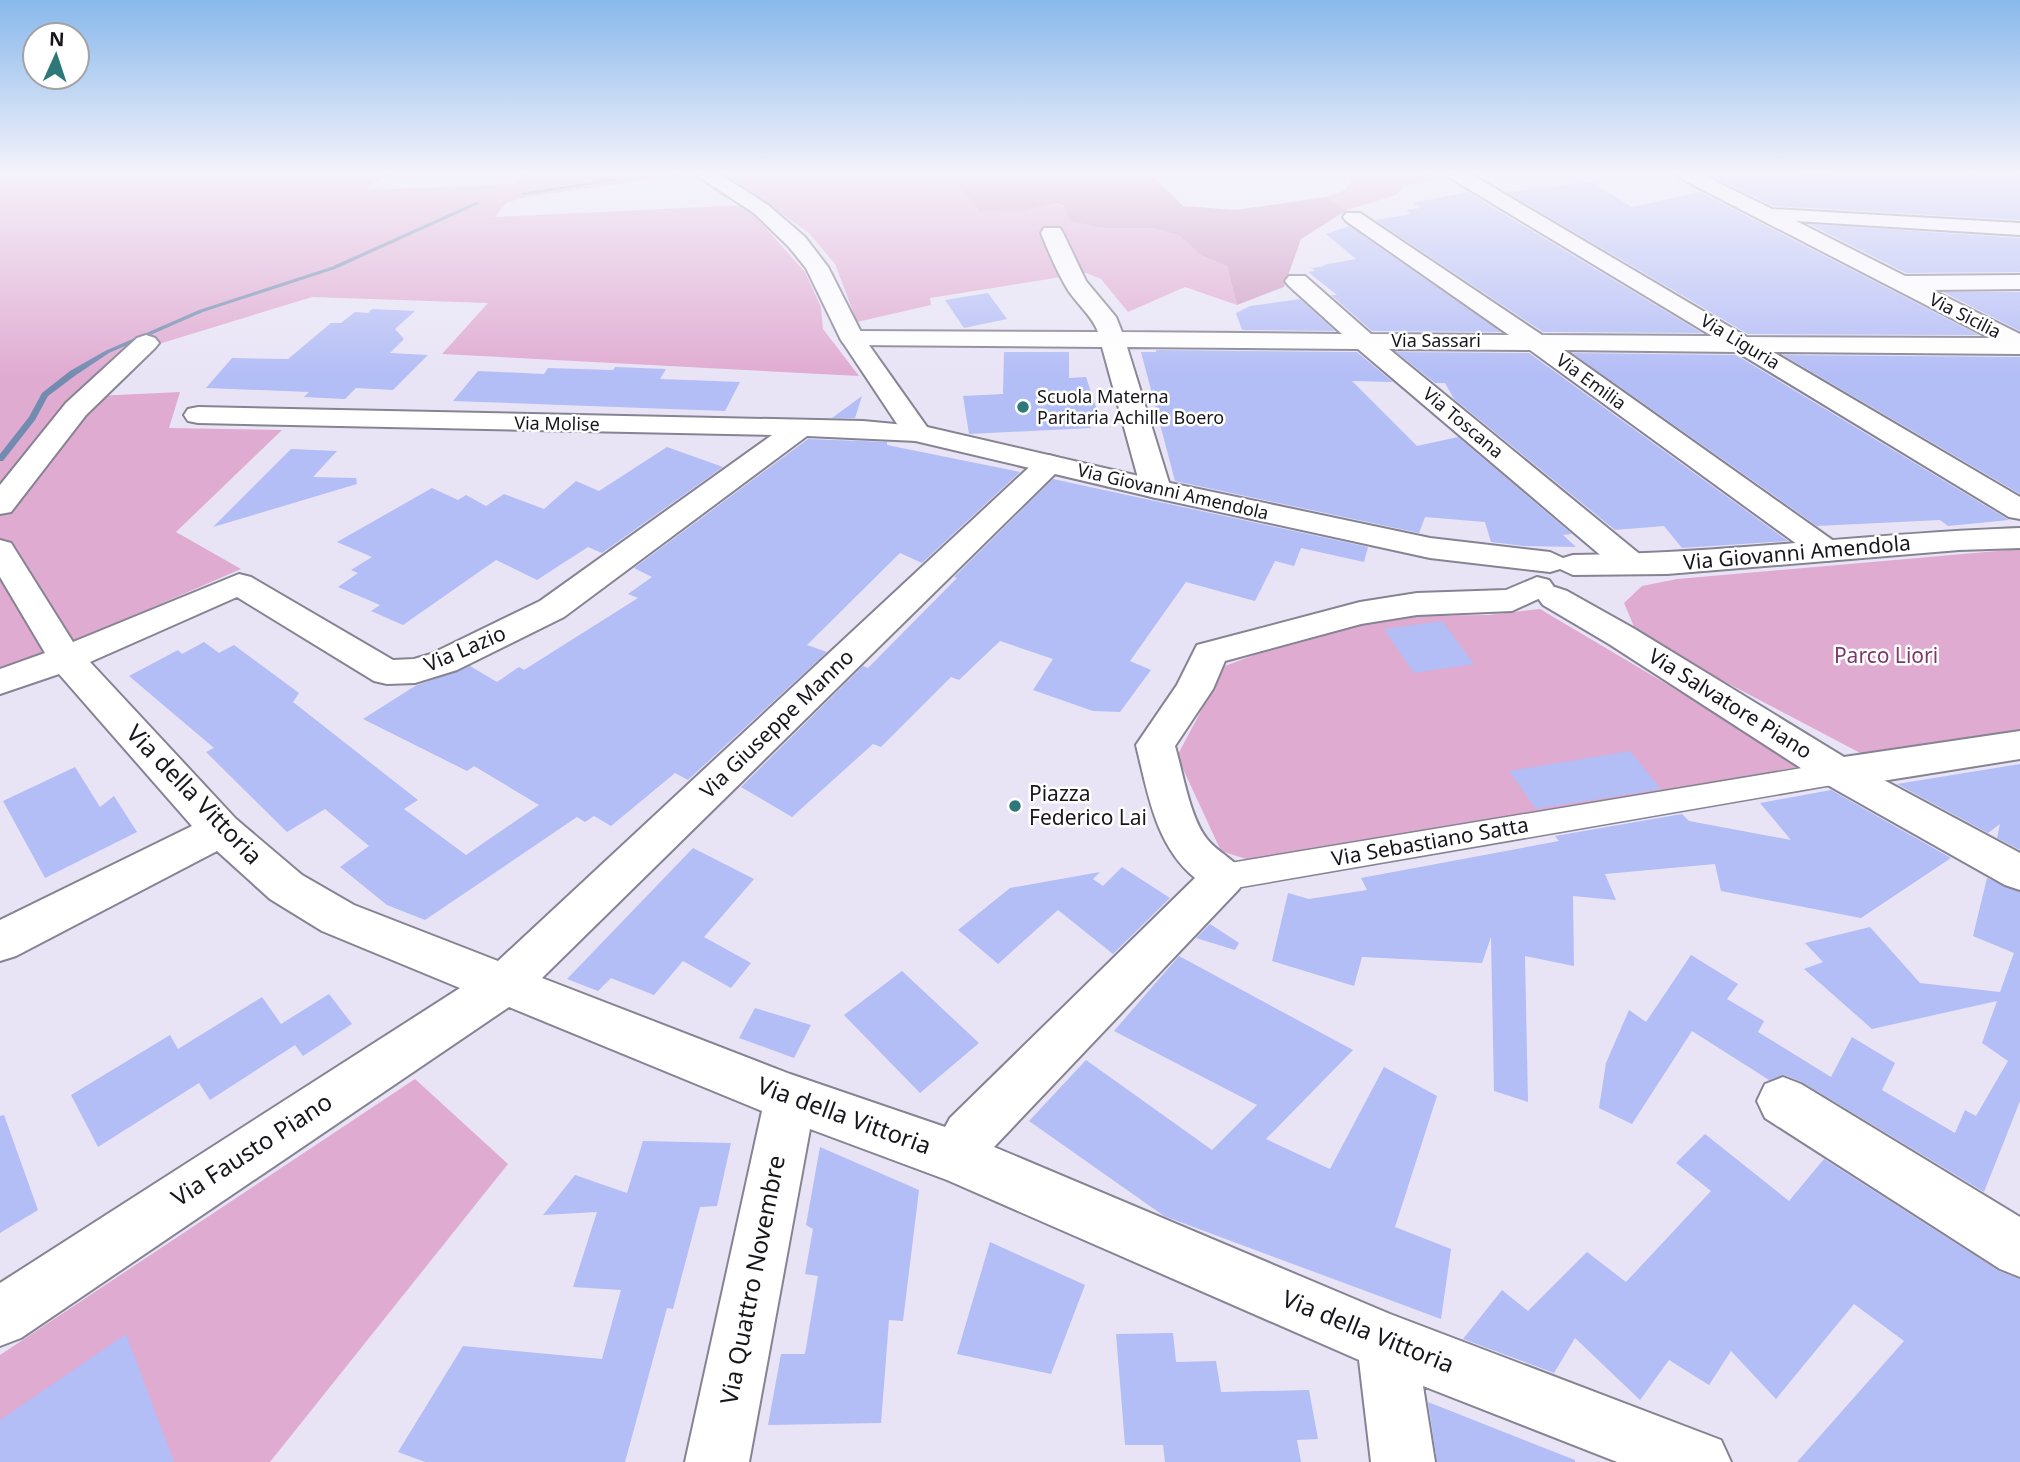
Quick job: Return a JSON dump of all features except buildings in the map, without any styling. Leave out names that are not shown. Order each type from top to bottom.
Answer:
[{"type":"street","points":[[796,241],[817,267],[852,338],[917,433]]},
{"type":"street","points":[[1055,241],[1086,302],[1107,322],[1114,339],[1156,489]]},
{"type":"street","name":"Via Emilia","points":[[1388,241],[1534,341],[1827,551]]},
{"type":"street","name":"Via Liguria","points":[[1574,241],[2020,510]]},
{"type":"street","name":"Via Sicilia","points":[[1819,241],[2020,345]]},
{"type":"street","name":"Via Toscana","points":[[1297,281],[1364,341],[1630,564]]},
{"type":"street","points":[[1901,283],[2020,282]]},
{"type":"street","name":"Via Sassari","points":[[852,338],[2020,345]]},
{"type":"street","points":[[0,505],[76,409],[146,343]]},
{"type":"street","name":"Via Molise","points":[[198,415],[863,429],[917,433]]},
{"type":"street","name":"Via Lazio","points":[[66,659],[239,584],[387,672],[415,671],[444,662],[552,609],[799,429]]},
{"type":"street","name":"Via Giovanni Amendola","points":[[917,433],[1554,578],[1630,564],[1667,564],[2020,538]]},
{"type":"street","name":"Via Giuseppe Manno","points":[[505,984],[1049,464]]},
{"type":"street","name":"Via della Vittoria","points":[[0,550],[66,659],[221,830],[286,887],[338,918],[790,1098],[956,1157],[1386,1342],[1699,1462]]},
{"type":"street","points":[[956,1157],[969,1136],[1224,877],[1192,851],[1175,817],[1155,745],[1194,689],[1210,653],[1360,613],[1418,604],[1513,600],[1554,578],[1577,603],[1597,599],[1601,594],[1621,636]]},
{"type":"street","name":"Via Salvatore Piano","points":[[1554,578],[1621,636],[1838,772],[2020,873]]},
{"type":"street","points":[[0,682],[66,659]]},
{"type":"street","name":"Via Sebastiano Satta","points":[[1224,877],[1838,772],[2020,745]]},
{"type":"street","points":[[0,942],[221,830]]},
{"type":"street","name":"Via Fausto Piano","points":[[0,1317],[505,984]]},
{"type":"street","name":"Via Quattro Novembre","points":[[717,1462],[790,1098]]},
{"type":"street","points":[[1783,1101],[2020,1249]]},
{"type":"street","points":[[1386,1342],[1403,1462]]},
{"type":"green space","points":[[0,241],[777,241],[805,272],[821,307],[823,329],[859,376],[442,354],[488,303],[312,297],[149,347],[75,397],[180,392],[169,428],[282,430],[176,532],[241,569],[0,674]]},
{"type":"green space","points":[[816,241],[1186,241],[1200,255],[1227,266],[1237,305],[1185,287],[1128,312],[1101,279],[1086,273],[930,298],[931,305],[857,322],[835,264]]},
{"type":"green space","name":"Parco Liori","points":[[2020,549],[2020,732],[1866,756],[1668,652],[1635,629],[1624,603],[1642,586],[1677,579]]},
{"type":"green space","points":[[1540,609],[1805,766],[1249,860],[1221,851],[1177,756],[1225,666],[1288,642],[1388,616],[1488,615]]},
{"type":"green space","points":[[415,1079],[508,1164],[270,1462],[0,1462],[0,1355]]},
{"type":"shaded area","points":[[1186,241],[1300,241],[1284,287],[1237,305],[1227,266],[1200,255]]},
{"type":"waterway","points":[[0,459],[32,418],[45,395],[73,373],[107,352],[201,311],[333,268],[393,241]]},
{"type":"place","name":"Scuola Materna Paritaria Achille Boero","points":[[1023,407]]},
{"type":"place","name":"Piazza Federico Lai","points":[[1015,806]]}]
